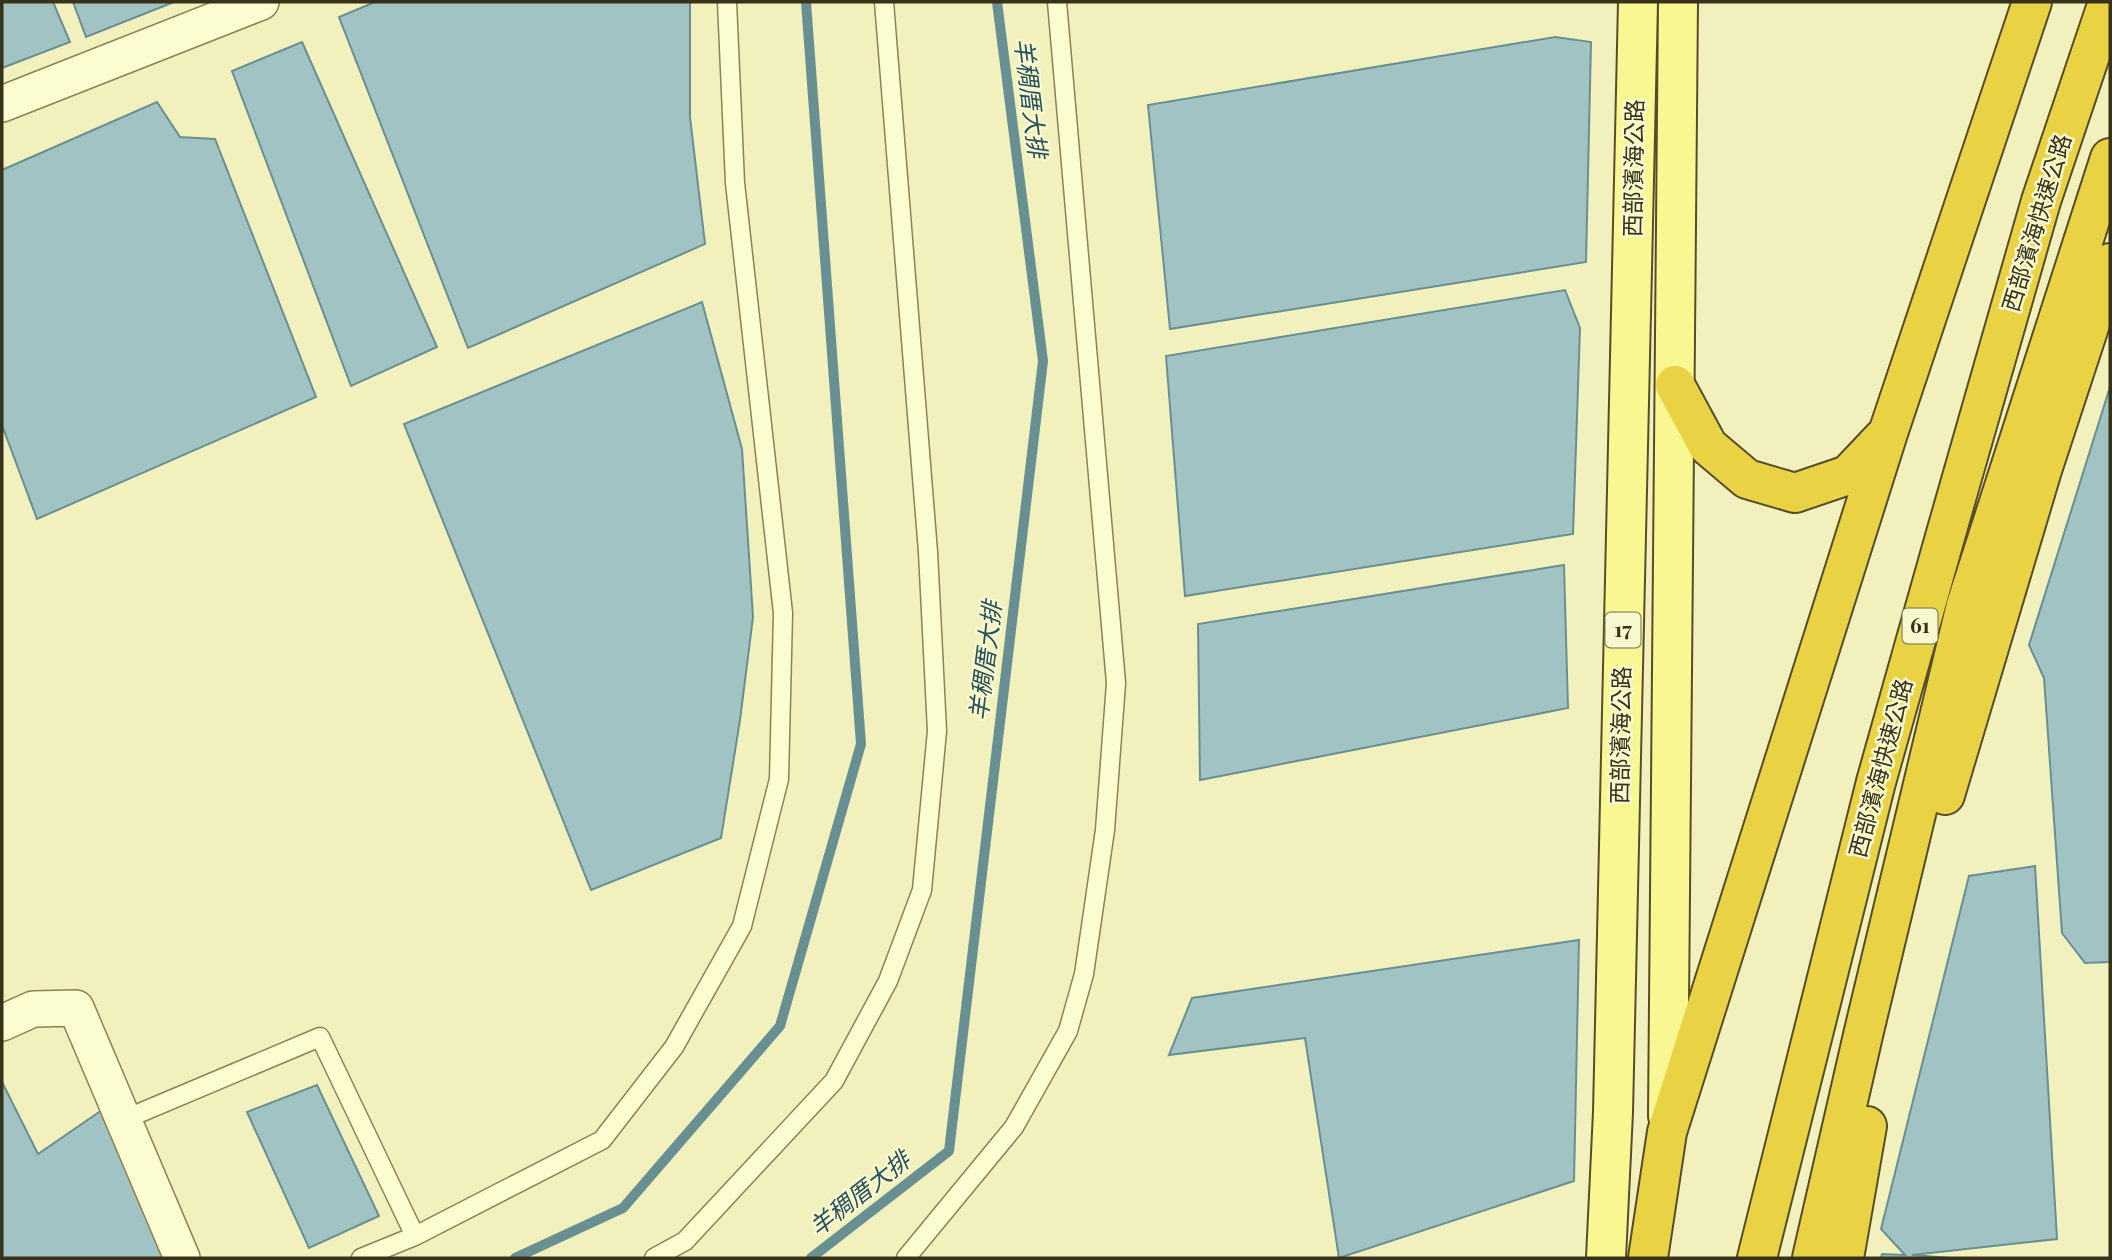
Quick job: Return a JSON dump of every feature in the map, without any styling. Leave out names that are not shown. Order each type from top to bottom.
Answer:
[{"type":"highway","points":[[1648,1258],[1667,1132],[1888,433],[2032,2]]},
{"type":"highway","name":"西部濱海快速公路","points":[[1757,1258],[1876,782],[2041,201],[2108,2]]},
{"type":"highway","name":"西部濱海快速公路","points":[[1812,1258],[1965,605],[2110,158]]},
{"type":"highway","points":[[1844,1258],[1895,966],[2042,470],[2110,264]]},
{"type":"highway","points":[[1675,386],[1708,446],[1747,479],[1795,493],[1848,475],[1888,433]]},
{"type":"main road","name":"西部濱海公路","points":[[1606,1258],[1614,1112],[1638,2]]},
{"type":"main road","name":"西部濱海公路","points":[[1667,1258],[1671,525],[1675,386],[1678,2]]},
{"type":"street","points":[[2,104],[261,2]]},
{"type":"street","points":[[2,1023],[33,1009],[76,1008],[182,1258]]},
{"type":"lane","points":[[361,1258],[415,1236],[602,1140],[674,1047],[742,926],[779,779],[783,613],[735,183],[727,2]]},
{"type":"lane","points":[[654,1258],[685,1241],[834,1081],[888,981],[922,890],[937,731],[928,552],[884,2]]},
{"type":"lane","points":[[906,1258],[1014,1127],[1068,1031],[1084,974],[1105,830],[1116,683],[1058,2]]},
{"type":"lane","points":[[123,1120],[320,1037],[415,1236]]},
{"type":"water","points":[[2,2],[53,2],[70,42],[2,68]]},
{"type":"water","points":[[73,2],[174,2],[86,37]]},
{"type":"water","points":[[375,2],[690,2],[690,117],[705,244],[468,348],[339,17]]},
{"type":"water","points":[[1555,37],[1591,42],[1586,262],[1170,329],[1148,105]]},
{"type":"water","points":[[302,42],[437,347],[351,386],[232,71]]},
{"type":"water","points":[[157,102],[180,137],[215,139],[316,397],[37,519],[2,425],[2,170]]},
{"type":"water","points":[[1565,290],[1580,328],[1573,534],[1185,596],[1166,356]]},
{"type":"water","points":[[702,302],[742,449],[753,617],[721,838],[591,890],[404,424]]},
{"type":"water","points":[[2110,387],[2110,962],[2085,963],[2062,933],[2044,678],[2029,645]]},
{"type":"water","points":[[1564,565],[1568,708],[1200,780],[1198,624]]},
{"type":"water","points":[[2035,866],[2057,1239],[1912,1255],[1951,1258],[1881,1258],[1882,1254],[1905,1255],[1881,1229],[1969,876]]},
{"type":"water","points":[[1579,940],[1574,1181],[1339,1258],[1305,1038],[1169,1055],[1192,998]]},
{"type":"water","points":[[2,1082],[38,1154],[105,1108],[173,1258],[2,1258]]},
{"type":"water","points":[[317,1085],[379,1216],[309,1248],[247,1112]]},
{"type":"waterway","points":[[515,1258],[623,1208],[780,1026],[861,744],[806,2]]},
{"type":"waterway","name":"羊稠厝大排","points":[[811,1258],[949,1151],[1043,361],[997,2]]}]
